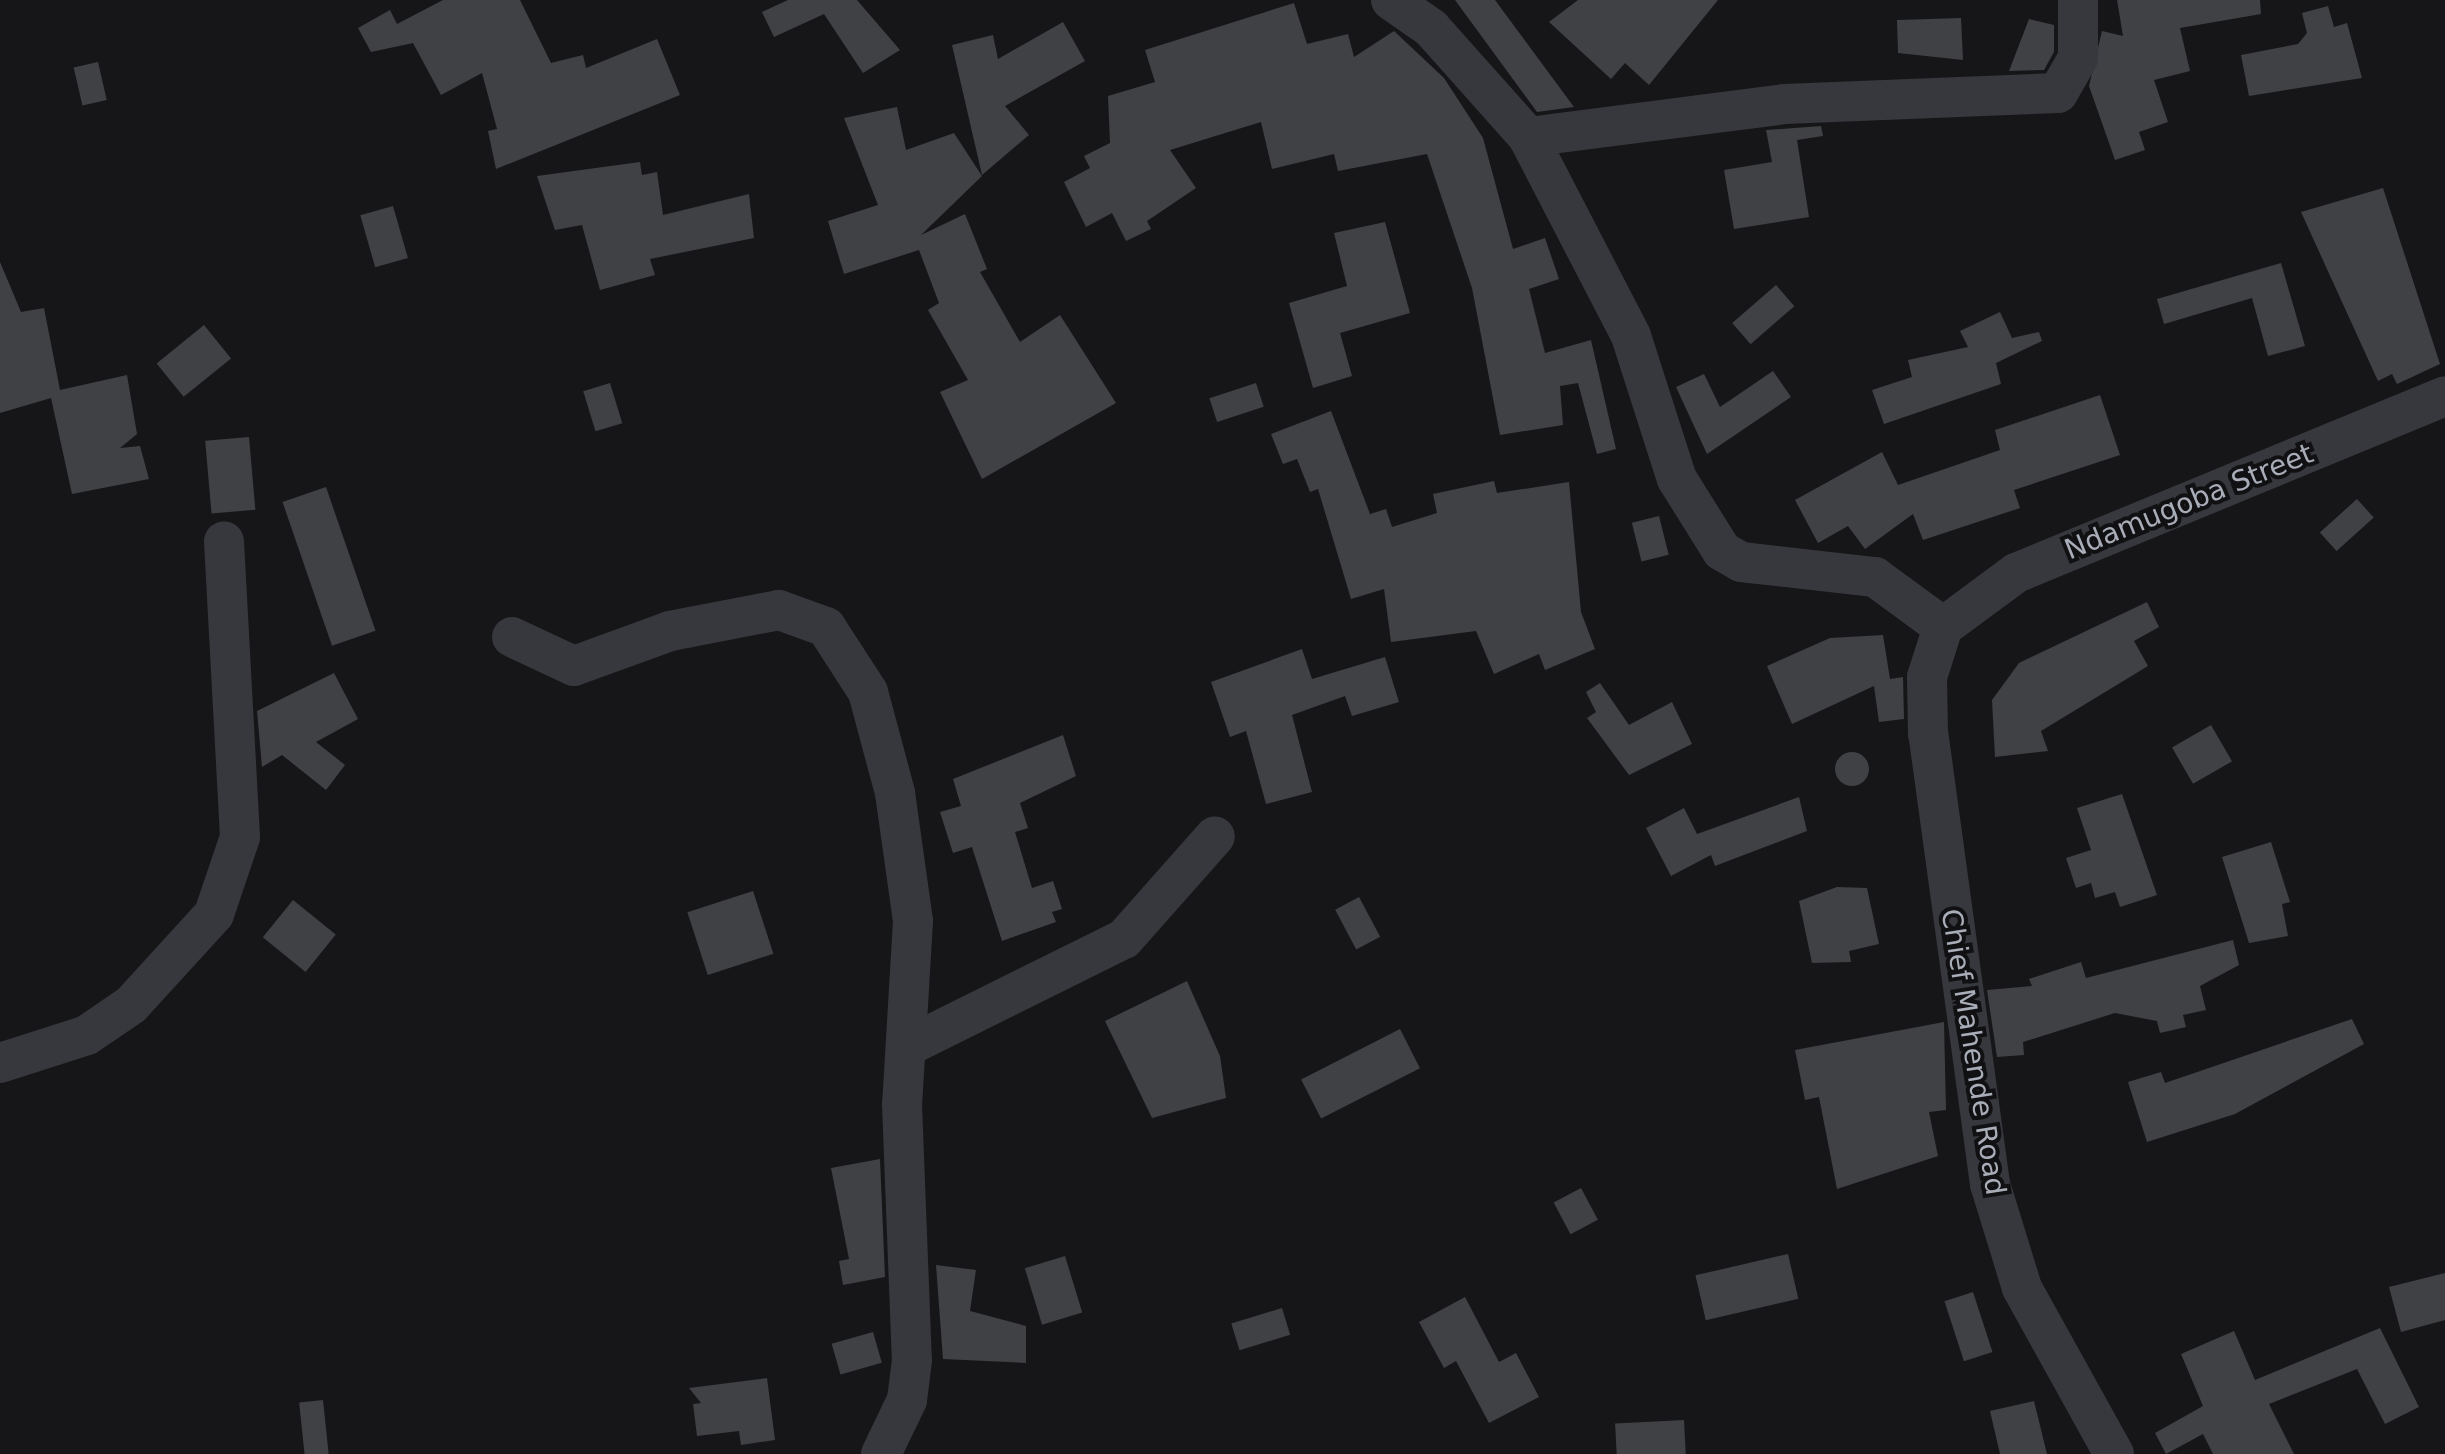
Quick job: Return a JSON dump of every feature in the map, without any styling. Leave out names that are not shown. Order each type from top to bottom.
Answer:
[{"type":"street","points":[[1391,0],[1431,28],[1528,137],[1631,336],[1644,392],[1700,525],[1741,562],[1875,576],[1942,627]]},
{"type":"street","points":[[1528,137],[1784,104],[2058,93],[2078,58],[2078,0]]},
{"type":"street","name":"Ndamugoba Street","points":[[1942,627],[2016,573],[2445,396]]},
{"type":"street","points":[[0,1063],[87,1034],[131,1004],[214,914],[240,837],[224,541]]},
{"type":"street","points":[[512,636],[574,666],[670,631],[779,610],[826,627],[850,651],[896,793],[913,921],[908,1046],[912,1360],[907,1400],[881,1454]]},
{"type":"street","name":"Chief Mahende Road","points":[[1942,627],[1927,677],[1928,734],[1990,1184],[2022,1288],[2114,1454]]},
{"type":"street","points":[[908,1046],[1124,939],[1215,836]]},
{"type":"building","points":[[443,0],[520,0],[551,63],[583,55],[586,68],[657,39],[680,95],[496,169],[488,131],[497,129],[482,73],[441,95],[413,43],[371,52],[358,28],[390,10],[397,24]]},
{"type":"building","points":[[788,0],[857,0],[900,50],[863,73],[824,14],[774,37],[762,12]]},
{"type":"building","points":[[1455,0],[1495,0],[1574,107],[1537,112]]},
{"type":"building","points":[[1578,0],[1718,0],[1649,85],[1625,63],[1611,79],[1549,22]]},
{"type":"building","points":[[2117,0],[2260,0],[2261,14],[2180,28],[2190,71],[2154,80],[2168,122],[2139,132],[2145,150],[2115,160],[2089,86],[2102,31],[2123,36]]},
{"type":"building","points":[[1294,3],[1307,44],[1348,34],[1354,57],[1394,31],[1444,78],[1483,138],[1513,249],[1545,238],[1559,279],[1529,289],[1545,353],[1591,340],[1616,449],[1597,454],[1578,383],[1560,386],[1563,425],[1500,435],[1472,288],[1427,154],[1338,171],[1334,154],[1272,169],[1261,122],[1170,150],[1196,188],[1147,221],[1151,229],[1126,241],[1112,213],[1086,227],[1064,182],[1090,168],[1084,156],[1110,143],[1108,96],[1155,82],[1145,50]]},
{"type":"building","points":[[2328,6],[2334,27],[2347,23],[2362,78],[2249,96],[2241,55],[2298,44],[2307,33],[2302,13]]},
{"type":"building","points":[[1961,18],[1963,60],[1898,53],[1897,20]]},
{"type":"building","points":[[2029,19],[2054,25],[2054,52],[2044,70],[2009,71]]},
{"type":"building","points":[[1063,22],[1085,61],[1005,106],[1029,135],[982,175],[952,45],[993,35],[998,59]]},
{"type":"building","points":[[98,62],[107,100],[82,106],[74,68]]},
{"type":"building","points":[[897,107],[906,150],[954,133],[982,176],[921,235],[965,214],[987,269],[980,272],[1020,342],[1060,315],[1116,403],[982,479],[940,392],[968,380],[928,310],[939,303],[919,250],[844,274],[828,221],[878,205],[844,118]]},
{"type":"building","points":[[1821,126],[1823,136],[1797,140],[1809,217],[1734,229],[1724,170],[1772,162],[1766,130]]},
{"type":"building","points":[[640,162],[642,175],[657,172],[663,215],[749,194],[754,238],[650,259],[655,275],[600,290],[582,225],[555,230],[537,176]]},
{"type":"building","points":[[2383,188],[2440,364],[2397,384],[2392,374],[2378,381],[2301,212]]},
{"type":"building","points":[[393,206],[408,258],[375,267],[360,215]]},
{"type":"building","points":[[1385,222],[1410,313],[1340,333],[1352,376],[1313,388],[1289,303],[1347,286],[1334,233]]},
{"type":"building","points":[[0,262],[21,312],[44,308],[60,390],[127,375],[137,434],[120,448],[140,446],[149,479],[72,494],[51,398],[0,413]]},
{"type":"building","points":[[2281,263],[2305,346],[2268,356],[2252,298],[2164,324],[2157,299]]},
{"type":"building","points":[[1776,285],[1794,306],[1751,344],[1732,323]]},
{"type":"building","points":[[2000,312],[2012,338],[2039,332],[2042,341],[1996,363],[2001,384],[1884,424],[1872,390],[1912,377],[1908,360],[1968,347],[1960,331]]},
{"type":"building","points":[[204,325],[231,358],[184,397],[157,363]]},
{"type":"building","points":[[1773,371],[1791,397],[1707,454],[1676,387],[1704,374],[1720,407]]},
{"type":"building","points":[[610,383],[622,423],[596,431],[583,391]]},
{"type":"building","points":[[1256,383],[1264,407],[1217,422],[1209,398]]},
{"type":"building","points":[[2100,395],[2120,455],[2014,490],[2020,508],[1923,540],[1913,514],[1865,549],[1848,526],[1818,543],[1795,500],[1882,452],[1898,485],[2000,450],[1995,430]]},
{"type":"building","points":[[1331,411],[1370,514],[1386,509],[1392,527],[1437,513],[1433,494],[1494,481],[1497,493],[1569,482],[1581,612],[1595,649],[1545,670],[1539,654],[1494,674],[1476,631],[1391,642],[1384,589],[1351,599],[1318,489],[1310,492],[1297,459],[1283,464],[1271,434]]},
{"type":"building","points":[[249,437],[255,510],[212,514],[205,441]]},
{"type":"building","points":[[326,487],[375,631],[332,646],[283,502]]},
{"type":"building","points":[[2357,499],[2374,518],[2337,551],[2320,532]]},
{"type":"building","points":[[1659,516],[1669,555],[1642,562],[1632,523]]},
{"type":"building","points":[[2147,602],[2159,627],[2134,641],[2148,666],[2041,731],[2048,751],[1995,757],[1992,700],[2019,663]]},
{"type":"building","points":[[1883,635],[1890,679],[1903,677],[1904,719],[1879,722],[1874,686],[1792,724],[1767,666],[1830,638]]},
{"type":"building","points":[[1302,649],[1312,679],[1385,657],[1399,702],[1352,716],[1345,696],[1292,715],[1312,792],[1266,804],[1246,731],[1230,737],[1211,682]]},
{"type":"building","points":[[334,673],[358,719],[316,742],[345,765],[326,790],[282,755],[262,767],[257,711]]},
{"type":"building","points":[[1600,683],[1629,725],[1672,702],[1692,744],[1629,775],[1587,718],[1596,712],[1586,692]]},
{"type":"building","points":[[2211,725],[2232,761],[2193,784],[2172,748]]},
{"type":"building","points":[[1063,735],[1076,776],[1020,803],[1028,828],[1015,832],[1032,888],[1053,881],[1062,909],[1052,912],[1056,922],[1002,941],[972,847],[953,853],[940,812],[961,806],[953,779]]},
{"type":"building","points":[[1852,752],[1864,757],[1869,769],[1864,781],[1852,786],[1840,781],[1835,769],[1840,757]]},
{"type":"building","points":[[2122,794],[2157,895],[2120,907],[2115,892],[2095,898],[2091,883],[2076,888],[2066,858],[2091,850],[2077,808]]},
{"type":"building","points":[[1799,797],[1807,831],[1715,866],[1711,855],[1671,876],[1646,828],[1684,808],[1697,834]]},
{"type":"building","points":[[2271,842],[2290,902],[2282,904],[2288,936],[2249,943],[2222,857]]},
{"type":"building","points":[[1837,887],[1867,888],[1879,944],[1849,951],[1851,962],[1812,963],[1799,901]]},
{"type":"building","points":[[753,891],[773,954],[708,975],[687,912]]},
{"type":"building","points":[[1359,897],[1380,937],[1356,949],[1335,910]]},
{"type":"building","points":[[293,900],[336,935],[306,972],[263,937]]},
{"type":"building","points":[[2233,940],[2239,965],[2200,986],[2206,1010],[2183,1015],[2186,1027],[2160,1033],[2157,1021],[2115,1013],[2023,1042],[2024,1055],[1997,1057],[1987,990],[2032,986],[2029,979],[2081,962],[2086,978]]},
{"type":"building","points":[[1187,981],[1220,1056],[1226,1098],[1152,1118],[1105,1021]]},
{"type":"building","points":[[2352,1019],[2364,1044],[2235,1114],[2147,1142],[2128,1082],[2161,1072],[2165,1083]]},
{"type":"building","points":[[1944,1022],[1946,1110],[1929,1112],[1938,1156],[1837,1189],[1819,1097],[1805,1100],[1795,1050]]},
{"type":"building","points":[[1400,1029],[1420,1068],[1321,1119],[1301,1079]]},
{"type":"building","points":[[880,1159],[885,1277],[843,1285],[839,1261],[849,1259],[831,1168]]},
{"type":"building","points":[[1581,1188],[1598,1220],[1571,1234],[1554,1203]]},
{"type":"building","points":[[1788,1254],[1798,1299],[1706,1320],[1695,1275]]},
{"type":"building","points":[[1065,1256],[1082,1312],[1042,1325],[1025,1268]]},
{"type":"building","points":[[936,1265],[976,1270],[970,1311],[1026,1326],[1026,1363],[943,1359]]},
{"type":"building","points":[[2445,1273],[2445,1320],[2401,1332],[2389,1287]]},
{"type":"building","points":[[1973,1292],[1992,1352],[1964,1361],[1944,1301]]},
{"type":"building","points":[[1465,1297],[1499,1362],[1516,1353],[1539,1397],[1489,1423],[1456,1361],[1444,1368],[1419,1322]]},
{"type":"building","points":[[1282,1308],[1290,1335],[1240,1350],[1231,1323]]},
{"type":"building","points":[[2380,1328],[2419,1407],[2385,1424],[2357,1369],[2269,1404],[2294,1454],[2213,1454],[2203,1434],[2166,1454],[2155,1433],[2203,1406],[2181,1354],[2234,1331],[2255,1380]]},
{"type":"building","points":[[873,1332],[882,1363],[840,1375],[832,1344]]},
{"type":"building","points":[[767,1378],[775,1440],[741,1445],[739,1431],[697,1436],[693,1404],[701,1403],[689,1388]]},
{"type":"building","points":[[323,1400],[329,1454],[305,1454],[299,1403]]},
{"type":"building","points":[[2034,1401],[2047,1454],[2000,1454],[1990,1411]]},
{"type":"building","points":[[1684,1420],[1686,1454],[1617,1454],[1615,1424]]}]
